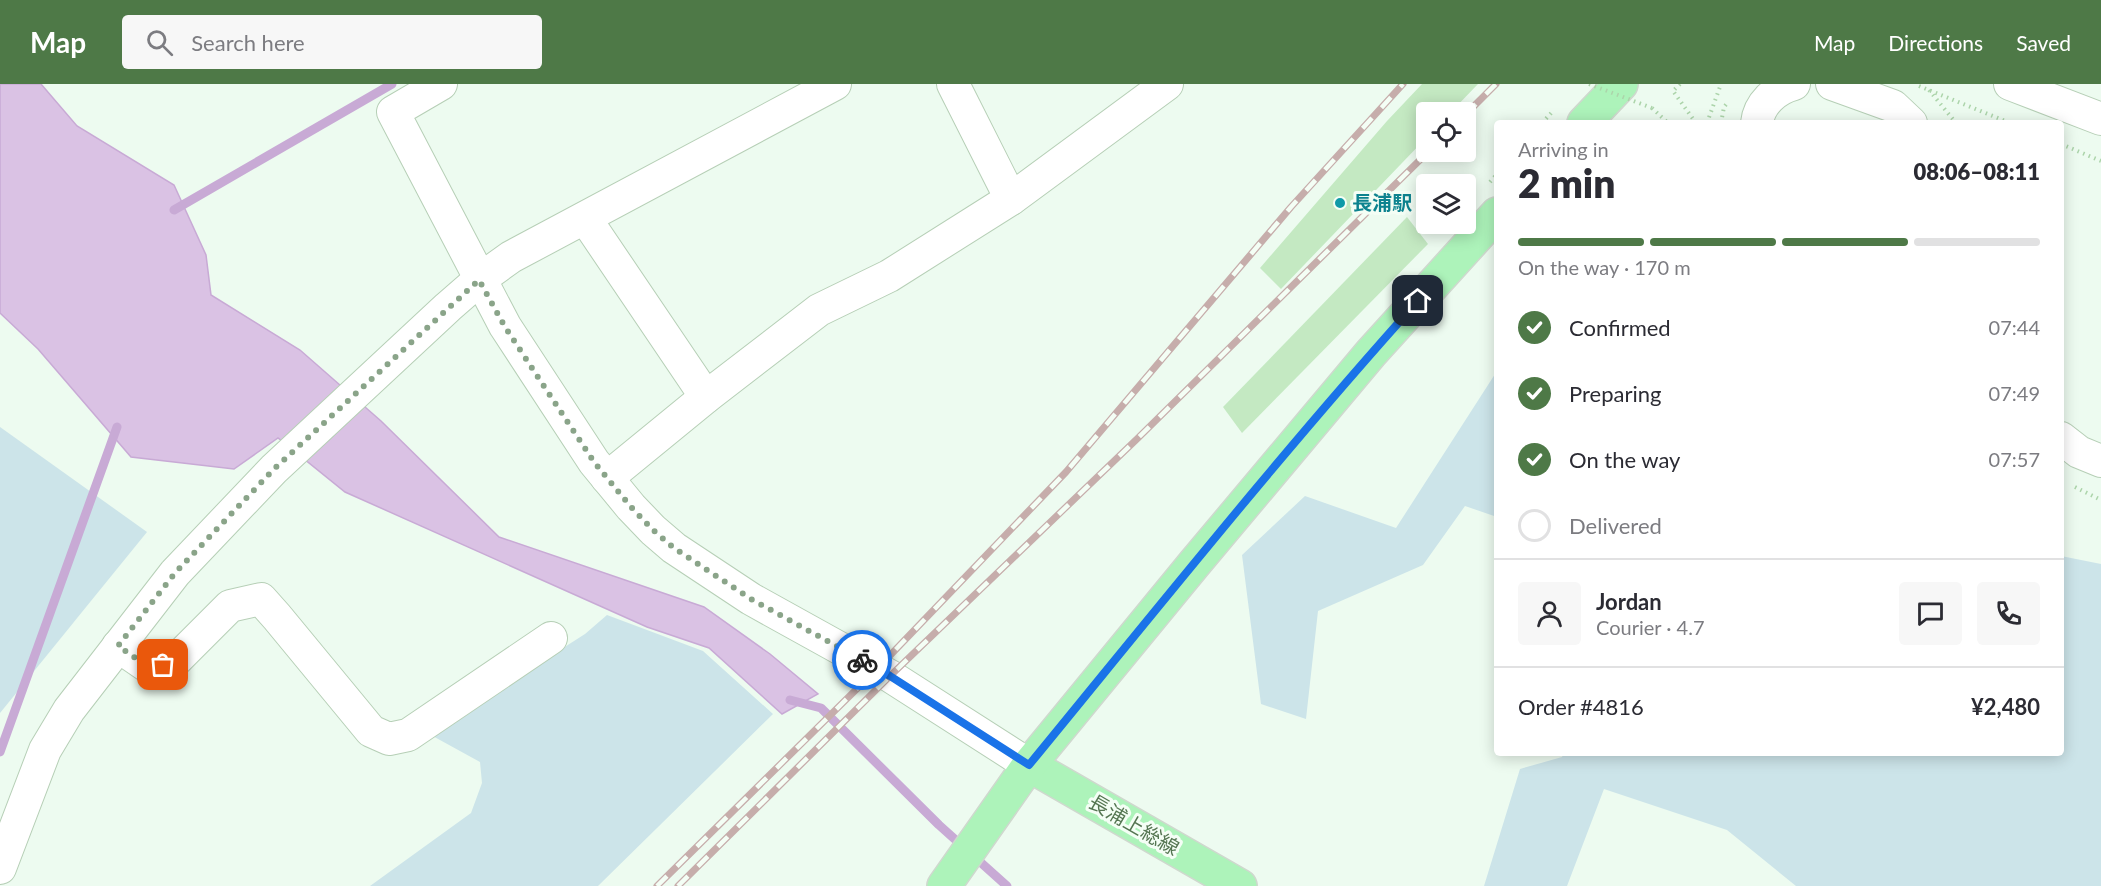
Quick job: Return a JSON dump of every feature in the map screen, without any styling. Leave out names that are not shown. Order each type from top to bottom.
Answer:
[{"type":"main road","points":[[1587,120],[1621,84]]},
{"type":"main road","points":[[944,886],[1029,765],[1194,564],[1363,363],[1494,217]]},
{"type":"main road","name":"長浦上総線","points":[[1029,765],[1240,886]]},
{"type":"street","points":[[441,84],[393,112],[505,327],[594,462],[607,478],[653,530],[674,548],[751,599],[890,676],[1029,765]]},
{"type":"street","points":[[0,868],[45,750],[69,710],[175,573],[274,469],[479,280],[511,257],[835,84]]},
{"type":"street","points":[[953,84],[1011,199]]},
{"type":"street","points":[[607,478],[706,397],[819,310],[889,276],[1011,199],[1167,84]]},
{"type":"street","points":[[1757,120],[1758,111],[1769,98],[1794,84]]},
{"type":"street","points":[[1832,84],[1893,106],[1908,120]]},
{"type":"street","points":[[2010,84],[2101,119]]},
{"type":"street","points":[[585,218],[706,397]]},
{"type":"street","points":[[2064,440],[2079,452],[2101,461]]},
{"type":"street","points":[[118,646],[150,668],[175,661],[230,606],[261,599],[371,731],[389,739],[408,735],[551,638]]},
{"type":"path","points":[[1589,84],[1652,108],[1665,120]]},
{"type":"path","points":[[1680,84],[1673,91],[1694,120]]},
{"type":"path","points":[[1708,120],[1721,84]]},
{"type":"path","points":[[1954,120],[1929,90],[2003,120]]},
{"type":"path","points":[[2064,145],[2101,161]]},
{"type":"path","points":[[2074,486],[2101,500]]},
{"type":"shaded area","points":[[0,84],[41,84],[77,126],[174,185],[206,255],[211,295],[300,350],[381,421],[499,537],[704,607],[770,654],[818,694],[782,714],[709,648],[647,627],[345,492],[278,438],[234,469],[131,457],[38,349],[0,313]]},
{"type":"shaded area","points":[[1494,376],[1494,516],[1465,506],[1423,565],[1318,611],[1306,719],[1261,704],[1242,555],[1305,496],[1396,528]]},
{"type":"shaded area","points":[[0,427],[147,532],[0,713]]},
{"type":"shaded area","points":[[2064,557],[2101,564],[2101,886],[1796,886],[1727,830],[1604,789],[1567,886],[1484,886],[1520,769],[1562,757],[2064,756]]},
{"type":"shaded area","points":[[607,615],[703,651],[773,714],[598,886],[370,886],[471,813],[482,783],[480,762],[429,734],[585,634]]},
{"type":"building","name":"長浦駅","points":[[1422,84],[1478,84],[1461,102],[1416,102],[1416,148],[1281,289],[1260,268],[1387,121]]},
{"type":"building","points":[[1407,217],[1416,229],[1416,234],[1420,234],[1428,244],[1242,433],[1223,407]]},
{"type":"waterway","points":[[174,210],[392,84]]},
{"type":"waterway","points":[[0,752],[117,427]]},
{"type":"waterway","points":[[790,700],[821,708],[939,825],[1007,886]]},
{"type":"railway","points":[[657,886],[877,669],[1066,472],[1291,207],[1403,84]]},
{"type":"railway","points":[[1476,104],[1496,84]]},
{"type":"railway","points":[[678,886],[890,676],[1138,438],[1418,162]]},
{"type":"way so far","points":[[163,665],[150,668],[118,646],[175,573],[274,469],[479,280],[505,327],[594,462],[653,530],[674,548],[751,599],[862,660]]},
{"type":"place","name":"長浦駅","points":[[1340,203]]},
{"type":"route","points":[[862,660],[1029,765],[1208,547],[1371,353],[1418,301]]}]
